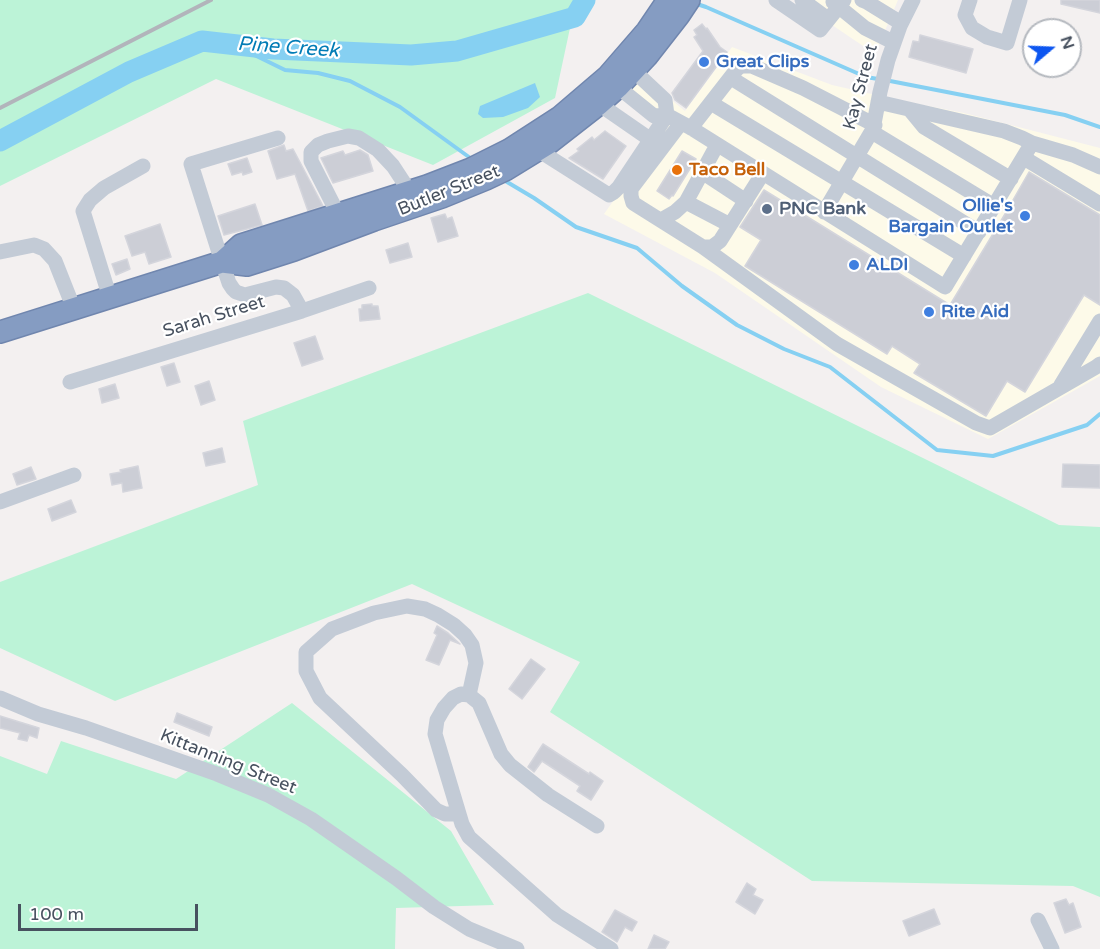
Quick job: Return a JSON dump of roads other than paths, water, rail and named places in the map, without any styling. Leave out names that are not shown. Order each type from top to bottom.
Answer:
[{"type":"highway","name":"Butler Street","points":[[523,153],[573,125],[607,110],[625,92],[633,71],[660,41],[675,5]]},
{"type":"highway","name":"Butler Street","points":[[222,262],[241,245],[410,192],[458,183],[504,170],[608,76],[675,5]]},
{"type":"highway","name":"Butler Street","points":[[0,332],[222,262],[247,265],[294,250],[458,183]]},
{"type":"street","points":[[776,0],[820,30],[838,2],[865,28],[893,42]]},
{"type":"street","points":[[802,0],[828,19]]},
{"type":"street","name":"Kay Street","points":[[824,212],[873,129],[893,42],[913,0]]},
{"type":"street","points":[[970,0],[965,15],[972,28],[987,37],[1007,42],[1020,0]]},
{"type":"street","points":[[865,1],[901,23]]},
{"type":"street","points":[[994,206],[873,129],[803,88],[752,66],[741,66],[711,103],[686,125],[631,189],[633,203],[703,247],[837,344],[976,423],[990,428],[1100,364]]},
{"type":"street","points":[[609,195],[619,187],[667,115],[665,100],[633,71]]},
{"type":"street","points":[[731,78],[979,232]]},
{"type":"street","points":[[625,92],[654,116],[667,115],[686,125],[945,287],[1032,143]]},
{"type":"street","points":[[879,97],[910,110],[1004,131],[1100,167]]},
{"type":"street","points":[[711,103],[964,256]]},
{"type":"street","points":[[607,110],[651,140]]},
{"type":"street","points":[[910,110],[924,127],[1011,179]]},
{"type":"street","points":[[338,214],[310,161],[311,152],[318,145],[328,141],[348,136],[359,138],[378,150],[393,166],[410,192]]},
{"type":"street","points":[[278,138],[191,164],[229,283],[236,292],[245,295],[276,287],[284,288],[293,295],[302,311]]},
{"type":"street","points":[[661,220],[686,202],[717,145]]},
{"type":"street","points":[[523,153],[621,200],[631,196]]},
{"type":"street","points":[[1024,158],[1100,204]]},
{"type":"street","points":[[110,297],[83,211],[90,200],[104,188],[143,166]]},
{"type":"street","points":[[702,172],[746,201]]},
{"type":"street","points":[[703,247],[712,247],[720,241],[763,173]]},
{"type":"street","points":[[686,202],[730,225]]},
{"type":"street","points":[[0,252],[34,245],[44,249],[54,261],[74,309]]},
{"type":"street","name":"Sarah Street","points":[[70,382],[302,311],[369,288]]},
{"type":"street","points":[[1060,388],[1100,321]]},
{"type":"street","points":[[0,502],[74,475]]},
{"type":"street","points":[[458,814],[445,814],[436,810],[320,698],[306,671],[306,652],[332,628],[374,613],[407,606],[425,609],[454,625],[472,645],[476,663],[469,695]]},
{"type":"street","points":[[597,826],[548,795],[510,765],[501,754],[479,703],[469,695],[461,694],[453,698],[444,708],[437,720],[435,735],[458,814],[469,837],[557,915],[611,949]]},
{"type":"street","name":"Kittanning Street","points":[[0,698],[38,714],[86,728],[218,774],[268,795],[311,819],[434,907],[470,929],[483,943],[517,949]]},
{"type":"street","points":[[1038,920],[1052,949]]},
{"type":"water","points":[[535,83],[540,97],[528,108],[503,117],[483,118],[478,114],[480,106]]},
{"type":"waterway","name":"Pine Creek","points":[[0,141],[129,72],[202,41],[273,49],[411,55],[457,51],[575,17],[585,0]]},
{"type":"waterway","points":[[694,3],[866,77],[878,79]]},
{"type":"waterway","points":[[234,45],[285,70],[318,73],[350,81],[400,107],[473,160]]},
{"type":"waterway","points":[[885,80],[1065,115],[1100,127]]},
{"type":"waterway","points":[[502,179],[576,227],[637,248],[682,286],[737,325],[784,349],[830,367],[937,450],[993,456],[1087,425],[1100,414]]},
{"type":"railway","points":[[0,108],[211,0]]},
{"type":"place","name":"Great Clips","points":[[704,62]]},
{"type":"place","name":"Taco Bell","points":[[677,170]]},
{"type":"place","name":"PNC Bank","points":[[767,209]]},
{"type":"place","name":"Ollie's Bargain Outlet","points":[[1025,216]]},
{"type":"place","name":"ALDI","points":[[854,265]]},
{"type":"place","name":"Rite Aid","points":[[929,312]]}]
